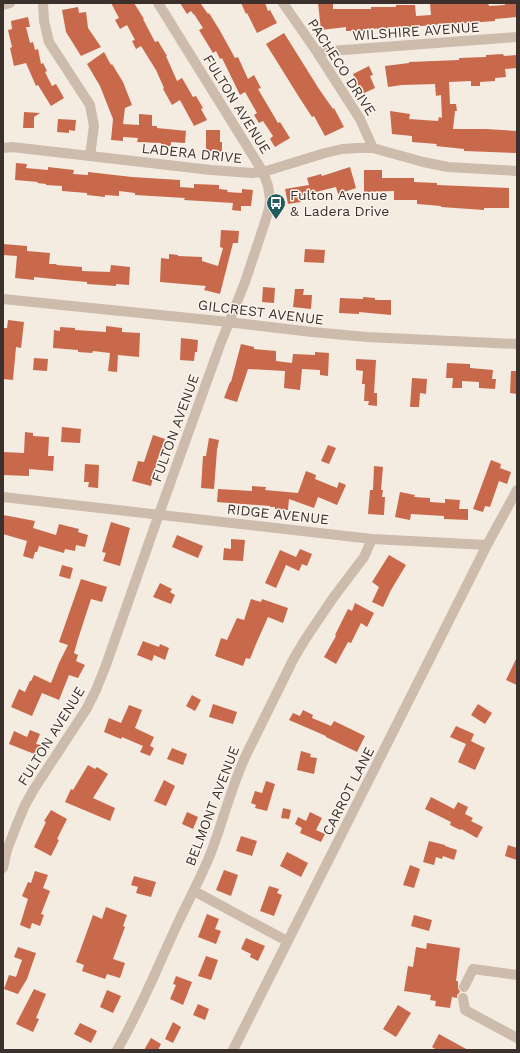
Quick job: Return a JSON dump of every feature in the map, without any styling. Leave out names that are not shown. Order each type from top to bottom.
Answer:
[{"type":"street","points":[[3,5],[10,3]]},
{"type":"street","points":[[43,3],[44,21],[49,42],[90,105],[94,126],[90,156]]},
{"type":"street","name":"FULTON AVENUE","points":[[3,868],[7,850],[25,805],[96,690],[247,274],[269,208],[270,199],[268,186],[262,172],[158,3]]},
{"type":"street","name":"PACHECO DRIVE","points":[[283,3],[317,52],[360,119],[373,148]]},
{"type":"street","name":"WILSHIRE AVENUE","points":[[317,52],[517,37]]},
{"type":"street","name":"LADERA DRIVE","points":[[3,148],[12,147],[211,170],[252,173],[262,172],[342,149],[373,148],[443,166],[517,171]]},
{"type":"street","name":"GILCREST AVENUE","points":[[3,299],[366,337],[517,344]]},
{"type":"street","points":[[487,545],[517,490]]},
{"type":"street","name":"RIDGE AVENUE","points":[[3,497],[372,539],[487,545]]},
{"type":"street","name":"BELMONT AVENUE","points":[[117,1050],[194,891],[213,848],[240,767],[294,658],[329,604],[364,557],[372,539]]},
{"type":"street","name":"CARROT LANE","points":[[233,1050],[487,545]]},
{"type":"street","points":[[194,891],[287,941]]},
{"type":"street","points":[[464,987],[473,969],[517,975]]},
{"type":"street","points":[[463,998],[465,1010],[517,1038]]},
{"type":"building","points":[[111,3],[134,3],[144,19],[155,42],[158,41],[167,56],[177,81],[182,78],[193,97],[196,96],[203,108],[201,109],[207,120],[194,126],[180,100],[172,105],[163,89],[164,88],[156,70],[141,46],[136,49],[132,41],[135,40],[127,25],[120,29],[115,20],[119,18]]},
{"type":"building","points":[[180,3],[203,3],[201,4],[208,14],[209,13],[235,58],[238,57],[248,79],[254,75],[261,88],[258,89],[278,123],[280,122],[290,138],[275,147],[270,139],[273,136],[263,121],[259,123],[254,115],[257,113],[245,92],[240,95],[222,58],[220,59],[216,51],[213,53],[199,30],[203,28],[194,14],[191,11],[187,14]]},
{"type":"building","points":[[241,3],[265,3],[268,11],[270,10],[277,23],[257,33]]},
{"type":"building","points":[[318,3],[333,3],[333,9],[371,9],[371,7],[415,5],[416,16],[431,15],[430,3],[488,3],[489,6],[505,5],[504,3],[517,3],[517,17],[495,19],[495,21],[366,29],[366,31],[346,31],[346,27],[321,30]]},
{"type":"building","points":[[78,7],[79,13],[86,12],[88,28],[101,47],[81,56],[66,32],[62,10]]},
{"type":"building","points":[[28,17],[30,27],[26,27],[30,43],[33,42],[35,50],[38,49],[41,64],[43,63],[47,71],[45,72],[52,86],[56,84],[64,98],[51,106],[38,85],[36,86],[26,63],[14,66],[8,30],[12,29],[11,21]]},
{"type":"building","points":[[284,33],[319,89],[333,109],[334,108],[344,127],[325,136],[314,116],[312,117],[299,97],[266,44]]},
{"type":"building","points":[[104,52],[123,82],[132,105],[125,108],[123,124],[139,125],[139,114],[152,115],[152,126],[157,126],[157,128],[187,131],[185,143],[171,142],[171,146],[161,146],[161,143],[137,142],[138,138],[123,137],[123,141],[111,140],[113,119],[100,86],[87,64]]},
{"type":"building","points":[[503,54],[504,56],[517,55],[517,68],[505,69],[506,77],[495,78],[495,81],[480,82],[480,86],[471,86],[471,81],[449,82],[450,104],[456,104],[457,111],[455,111],[453,129],[517,131],[517,153],[464,151],[464,149],[436,146],[437,144],[412,142],[412,136],[392,134],[390,111],[410,114],[409,119],[438,121],[439,117],[442,118],[441,95],[436,96],[435,84],[388,87],[385,66],[409,62],[459,60],[459,58],[486,57],[486,55]]},
{"type":"building","points":[[369,66],[373,75],[370,76],[375,88],[362,94],[353,74]]},
{"type":"building","points":[[24,112],[40,113],[34,117],[34,128],[23,128]]},
{"type":"building","points":[[58,119],[76,120],[75,131],[69,130],[69,133],[57,132]]},
{"type":"building","points":[[206,130],[220,130],[222,152],[206,151]]},
{"type":"building","points":[[16,163],[27,164],[26,168],[48,170],[48,167],[74,170],[73,174],[88,175],[88,172],[180,180],[180,187],[194,188],[194,184],[219,185],[219,189],[228,190],[227,192],[242,193],[242,189],[253,190],[251,206],[241,206],[241,211],[232,210],[233,203],[135,195],[135,193],[119,191],[119,196],[105,195],[105,197],[87,195],[87,193],[62,191],[62,186],[15,180]]},
{"type":"building","points":[[350,167],[356,188],[338,194],[336,187],[300,196],[301,202],[288,204],[285,189],[309,185],[307,178],[321,174],[322,176]]},
{"type":"building","points":[[364,170],[382,170],[382,178],[414,178],[414,182],[437,183],[437,185],[509,188],[509,208],[484,208],[484,210],[417,204],[417,200],[394,200],[394,191],[364,192]]},
{"type":"building","points":[[221,230],[239,231],[238,243],[233,243],[220,294],[204,290],[206,286],[160,282],[161,258],[169,259],[169,254],[202,257],[202,261],[218,266],[223,248],[220,247]]},
{"type":"building","points":[[3,244],[27,246],[27,251],[50,253],[49,264],[82,267],[82,271],[110,272],[111,265],[130,267],[129,285],[116,284],[116,286],[87,284],[87,282],[34,277],[34,280],[15,278],[17,256],[3,255]]},
{"type":"building","points":[[305,249],[325,250],[324,263],[304,262]]},
{"type":"building","points":[[263,287],[275,288],[274,303],[262,302]]},
{"type":"building","points":[[295,289],[304,289],[303,295],[312,295],[311,309],[293,307]]},
{"type":"building","points":[[363,297],[375,298],[375,300],[391,300],[391,315],[359,312],[359,314],[339,313],[340,298],[363,299]]},
{"type":"building","points":[[8,320],[24,322],[21,348],[16,347],[13,380],[3,379],[3,328],[7,328]]},
{"type":"building","points":[[106,326],[122,328],[122,332],[140,333],[139,357],[118,355],[117,372],[108,371],[110,353],[93,351],[92,353],[78,352],[78,350],[53,348],[54,330],[60,331],[60,327],[75,328],[75,330],[106,332]]},
{"type":"building","points":[[181,338],[198,340],[197,352],[195,352],[194,361],[180,360]]},
{"type":"building","points":[[241,344],[254,347],[254,349],[276,351],[276,361],[292,363],[293,354],[315,355],[315,352],[329,353],[328,376],[320,375],[320,370],[302,369],[300,390],[284,388],[285,371],[248,369],[237,402],[224,398],[231,382]]},
{"type":"building","points":[[34,358],[48,359],[47,371],[33,370]]},
{"type":"building","points":[[356,359],[376,360],[374,393],[377,393],[377,406],[368,405],[369,401],[364,401],[365,384],[362,384],[363,371],[356,370]]},
{"type":"building","points":[[447,363],[470,364],[470,368],[493,370],[492,379],[496,379],[495,389],[479,388],[479,382],[462,381],[462,388],[452,388],[453,378],[446,378]]},
{"type":"building","points":[[511,371],[517,371],[517,394],[510,393]]},
{"type":"building","points":[[412,378],[427,379],[426,394],[420,393],[419,407],[410,407]]},
{"type":"building","points":[[62,427],[81,429],[80,443],[61,442]]},
{"type":"building","points":[[25,432],[33,433],[33,436],[49,437],[48,456],[54,456],[53,471],[29,469],[29,476],[3,475],[3,452],[24,453]]},
{"type":"building","points":[[153,435],[165,439],[157,461],[151,486],[132,481],[138,461],[144,462]]},
{"type":"building","points":[[209,438],[219,440],[214,489],[201,488],[203,456],[206,456]]},
{"type":"building","points":[[328,445],[336,448],[329,464],[321,461]]},
{"type":"building","points":[[491,460],[501,464],[500,468],[511,472],[507,484],[499,481],[490,507],[485,506],[483,512],[473,509]]},
{"type":"building","points":[[85,464],[99,465],[98,488],[88,487],[89,482],[84,482]]},
{"type":"building","points":[[374,466],[383,467],[381,490],[383,490],[382,497],[385,497],[384,515],[368,514],[370,490],[373,490]]},
{"type":"building","points":[[306,471],[316,475],[315,479],[337,488],[339,482],[346,485],[337,505],[318,497],[314,508],[289,499],[288,510],[275,509],[275,507],[270,506],[217,502],[218,489],[252,491],[252,486],[266,487],[265,490],[298,493]]},
{"type":"building","points":[[400,492],[415,495],[414,497],[430,498],[430,502],[445,503],[445,499],[460,500],[459,509],[468,509],[468,520],[444,519],[444,516],[411,514],[410,520],[395,517]]},
{"type":"building","points":[[3,515],[35,521],[33,528],[56,535],[59,524],[79,529],[78,532],[88,535],[85,547],[76,545],[75,551],[65,549],[64,553],[39,546],[33,559],[23,556],[27,541],[3,534]]},
{"type":"building","points":[[111,522],[130,528],[120,566],[103,561],[106,553],[102,552]]},
{"type":"building","points":[[177,535],[203,546],[198,558],[172,547]]},
{"type":"building","points":[[231,539],[245,540],[243,561],[223,560],[224,548],[231,549]]},
{"type":"building","points":[[300,549],[312,554],[307,566],[302,564],[299,571],[286,565],[276,588],[265,583],[280,550],[296,557]]},
{"type":"building","points":[[389,555],[406,565],[383,607],[372,602],[379,587],[372,582]]},
{"type":"building","points":[[62,565],[73,568],[70,579],[59,576]]},
{"type":"building","points":[[81,579],[107,587],[102,602],[91,599],[78,639],[74,653],[78,655],[76,661],[85,665],[78,678],[69,675],[59,700],[42,693],[32,716],[11,707],[19,689],[25,692],[34,675],[51,683],[68,645],[59,642]]},
{"type":"building","points":[[160,583],[172,589],[170,592],[175,595],[171,604],[153,597]]},
{"type":"building","points":[[251,599],[261,602],[262,599],[288,608],[283,623],[268,617],[250,659],[246,658],[243,666],[215,656],[221,638],[227,640],[237,618],[244,620]]},
{"type":"building","points":[[355,603],[374,613],[367,627],[361,623],[351,643],[348,642],[336,664],[324,657],[336,636],[335,635],[348,609],[352,611]]},
{"type":"building","points":[[143,641],[159,647],[160,644],[169,648],[165,660],[154,655],[152,661],[137,655]]},
{"type":"building","points":[[517,657],[517,685],[506,680]]},
{"type":"building","points":[[192,695],[201,700],[195,711],[186,706]]},
{"type":"building","points":[[213,704],[237,712],[233,724],[209,717]]},
{"type":"building","points":[[478,704],[492,713],[485,724],[471,715]]},
{"type":"building","points":[[129,705],[142,710],[135,728],[154,737],[150,746],[154,748],[150,756],[140,752],[143,746],[122,737],[121,739],[104,732],[109,718],[121,723]]},
{"type":"building","points":[[303,710],[313,715],[312,718],[331,726],[334,721],[365,736],[357,752],[326,736],[289,720],[293,713],[300,716]]},
{"type":"building","points":[[456,726],[474,734],[471,741],[485,748],[475,770],[458,762],[466,744],[450,737]]},
{"type":"building","points":[[30,730],[40,734],[36,744],[41,745],[37,755],[9,744],[14,731],[27,737]]},
{"type":"building","points":[[172,748],[187,754],[183,765],[167,759]]},
{"type":"building","points":[[301,751],[311,754],[310,757],[317,758],[314,774],[297,770]]},
{"type":"building","points":[[88,765],[95,769],[97,767],[108,774],[93,798],[115,808],[110,821],[65,802],[71,789],[73,790]]},
{"type":"building","points":[[164,780],[175,786],[166,806],[154,801]]},
{"type":"building","points":[[266,781],[275,784],[267,811],[255,808],[256,805],[251,803],[255,791],[262,793]]},
{"type":"building","points":[[431,797],[454,809],[458,802],[468,807],[465,814],[473,818],[471,821],[483,827],[477,838],[450,825],[451,822],[425,809]]},
{"type":"building","points":[[283,808],[291,810],[289,819],[281,818]]},
{"type":"building","points":[[51,810],[67,819],[57,839],[59,840],[51,856],[34,847],[46,822],[44,821]]},
{"type":"building","points":[[187,812],[198,817],[193,829],[182,824]]},
{"type":"building","points":[[310,812],[322,818],[316,830],[325,834],[321,842],[300,833],[302,828],[295,824],[298,817],[306,821]]},
{"type":"building","points":[[241,836],[257,841],[252,856],[236,851]]},
{"type":"building","points":[[429,841],[457,850],[454,860],[443,856],[442,859],[436,857],[434,865],[423,862]]},
{"type":"building","points":[[508,845],[517,848],[517,860],[505,856]]},
{"type":"building","points":[[287,852],[308,863],[301,877],[280,866]]},
{"type":"building","points":[[410,865],[420,869],[414,888],[403,885]]},
{"type":"building","points":[[224,870],[238,875],[231,896],[216,890]]},
{"type":"building","points":[[35,871],[48,875],[43,888],[50,891],[41,914],[44,915],[40,926],[32,923],[30,929],[20,925],[28,899],[22,896],[28,882],[31,883]]},
{"type":"building","points":[[134,876],[156,882],[151,897],[136,893],[138,887],[131,885]]},
{"type":"building","points":[[269,886],[279,889],[277,893],[282,895],[274,916],[260,911]]},
{"type":"building","points":[[106,907],[127,915],[123,926],[125,927],[113,959],[125,963],[120,978],[107,974],[105,979],[82,971],[84,965],[76,962],[93,915],[102,919]]},
{"type":"building","points":[[207,914],[219,919],[215,929],[221,931],[216,944],[198,937]]},
{"type":"building","points":[[414,915],[432,920],[429,931],[411,926]]},
{"type":"building","points":[[246,938],[265,946],[258,961],[250,957],[251,954],[241,949]]},
{"type":"building","points":[[427,943],[460,948],[456,981],[458,981],[458,988],[460,992],[457,995],[457,998],[452,997],[450,1008],[435,1006],[436,1001],[430,1000],[431,995],[404,991],[408,966],[413,967],[416,947],[426,949]]},
{"type":"building","points":[[18,947],[36,953],[27,979],[18,994],[4,989],[9,975],[16,977],[22,960],[14,957]]},
{"type":"building","points":[[206,956],[218,960],[211,980],[198,976]]},
{"type":"building","points":[[176,976],[192,982],[183,1005],[170,999],[176,985],[173,984]]},
{"type":"building","points":[[34,989],[46,994],[36,1018],[39,1019],[33,1032],[16,1024]]},
{"type":"building","points":[[107,990],[121,996],[113,1013],[100,1007]]},
{"type":"building","points":[[198,1004],[209,1009],[205,1020],[193,1015]]},
{"type":"building","points":[[398,1005],[411,1013],[396,1037],[383,1029]]},
{"type":"building","points":[[173,1022],[181,1027],[173,1043],[165,1039]]},
{"type":"building","points":[[80,1023],[97,1031],[91,1043],[74,1034]]},
{"type":"building","points":[[439,1034],[468,1050],[437,1050],[432,1047]]},
{"type":"building","points":[[151,1038],[161,1044],[158,1050],[144,1050]]},
{"type":"place","name":"Fulton Avenue & Ladera Drive","points":[[276,220]]}]
